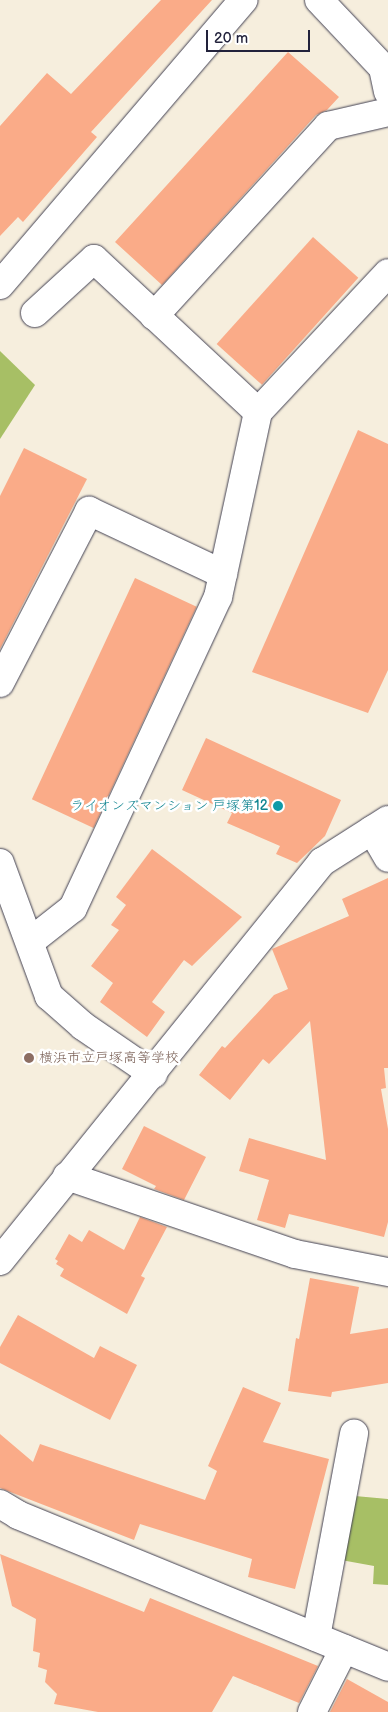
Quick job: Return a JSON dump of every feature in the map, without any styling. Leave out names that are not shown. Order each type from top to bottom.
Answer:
[{"type":"street","points":[[0,286],[242,0]]},
{"type":"street","points":[[319,0],[383,68],[388,91]]},
{"type":"street","points":[[154,316],[328,126],[388,112]]},
{"type":"street","points":[[35,313],[94,259],[258,412]]},
{"type":"street","points":[[31,940],[74,908],[218,597],[258,412],[388,273]]},
{"type":"street","points":[[0,683],[89,511],[223,574]]},
{"type":"street","points":[[0,1261],[67,1176],[153,1074],[322,862],[380,825],[388,858]]},
{"type":"street","points":[[0,863],[31,940],[49,996],[83,1026],[153,1074]]},
{"type":"street","points":[[67,1176],[295,1254],[388,1272]]},
{"type":"street","points":[[316,1637],[354,1434]]},
{"type":"street","points":[[0,1504],[18,1515],[388,1667]]},
{"type":"street","points":[[312,1712],[344,1649]]},
{"type":"green space","points":[[0,351],[35,385],[0,439]]},
{"type":"green space","points":[[355,1496],[388,1499],[388,1585],[373,1584],[374,1566],[341,1560]]},
{"type":"building","points":[[161,0],[212,0],[91,132],[97,137],[23,222],[18,217],[0,236],[0,126],[47,73],[71,94]]},
{"type":"building","points":[[288,52],[339,97],[327,110],[316,115],[162,285],[115,242]]},
{"type":"building","points":[[313,237],[358,278],[262,385],[217,344]]},
{"type":"building","points":[[358,430],[388,444],[388,670],[368,713],[252,672]]},
{"type":"building","points":[[24,448],[87,479],[0,649],[0,496]]},
{"type":"building","points":[[135,578],[197,607],[94,828],[32,799]]},
{"type":"building","name":"ライオンズマンション 戸塚第12","points":[[206,738],[341,800],[325,836],[297,863],[276,854],[280,846],[227,823],[232,813],[182,790]]},
{"type":"building","points":[[152,849],[242,917],[192,966],[184,960],[152,1002],[165,1012],[147,1037],[100,1002],[113,983],[91,966],[119,930],[111,925],[126,905],[116,897]]},
{"type":"building","points":[[388,878],[388,1068],[384,1068],[386,1088],[381,1089],[388,1129],[388,1222],[384,1237],[289,1214],[285,1228],[257,1220],[269,1180],[239,1171],[249,1138],[326,1160],[310,1021],[269,1064],[263,1059],[230,1100],[199,1075],[222,1046],[225,1048],[274,995],[288,989],[272,949],[349,916],[342,899]]},
{"type":"building","points":[[144,1126],[206,1157],[184,1200],[154,1189],[156,1186],[122,1169]]},
{"type":"building","points":[[140,1217],[167,1227],[141,1276],[145,1278],[127,1314],[60,1276],[64,1269],[56,1264],[58,1261],[55,1259],[69,1234],[82,1242],[89,1230],[124,1250]]},
{"type":"building","points":[[310,1278],[359,1287],[350,1334],[388,1328],[388,1383],[332,1392],[331,1397],[288,1391],[296,1338],[299,1339]]},
{"type":"building","points":[[18,1315],[94,1358],[100,1346],[137,1365],[110,1420],[0,1363],[0,1347]]},
{"type":"building","points":[[243,1387],[281,1403],[263,1442],[329,1459],[295,1589],[248,1577],[252,1559],[140,1524],[134,1540],[0,1488],[0,1434],[33,1462],[40,1444],[205,1500],[217,1471],[208,1466]]},
{"type":"building","points":[[0,1554],[144,1612],[150,1598],[318,1666],[299,1703],[233,1676],[212,1712],[98,1712],[54,1704],[57,1694],[45,1682],[47,1670],[38,1667],[40,1653],[33,1651],[36,1619],[12,1606]]},
{"type":"building","points":[[347,1679],[388,1702],[388,1712],[330,1712]]},
{"type":"place","name":"ライオンズマンション 戸塚第12","points":[[278,806]]},
{"type":"place","name":"横浜市立戸塚高等学校","points":[[29,1058]]}]
